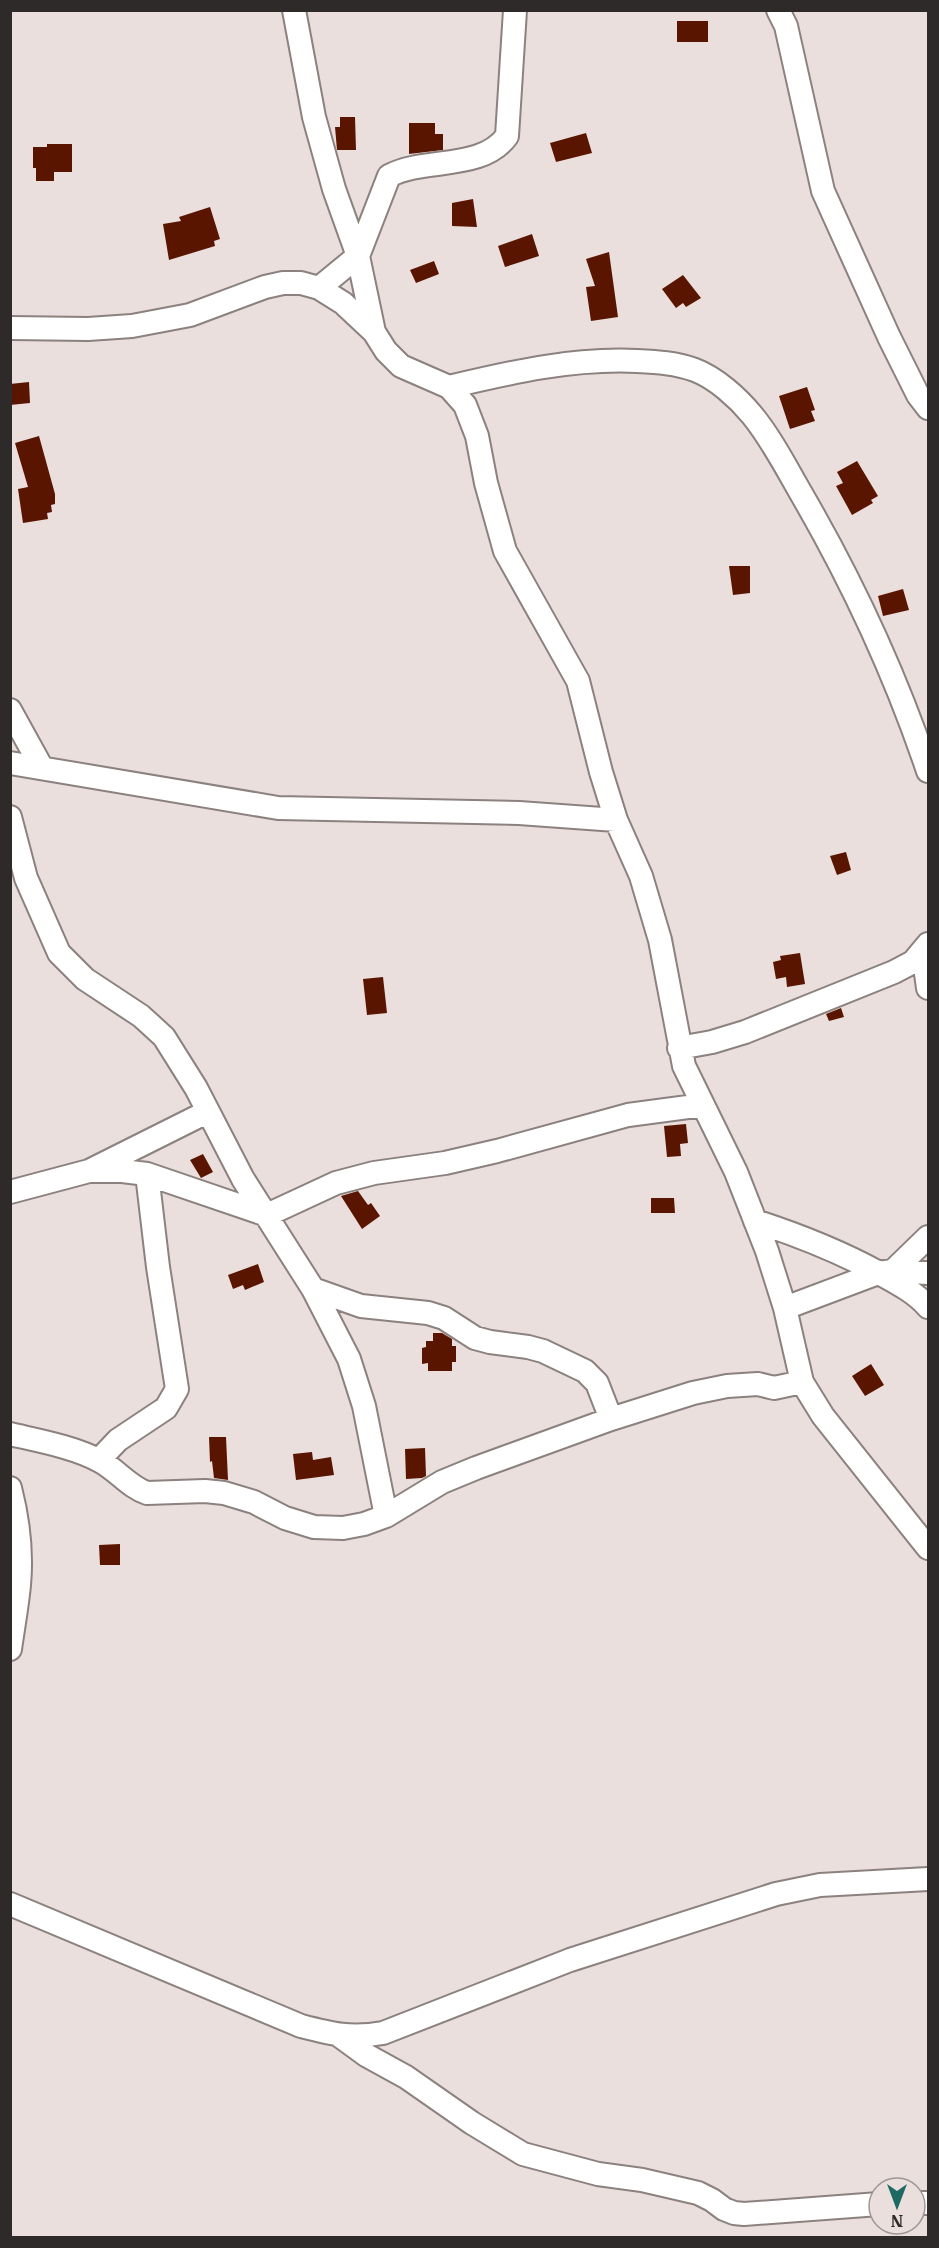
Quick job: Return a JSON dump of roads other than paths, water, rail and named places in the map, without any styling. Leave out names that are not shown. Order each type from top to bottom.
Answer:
[{"type":"street","points":[[294,10],[314,117],[334,189],[358,256],[374,332]]},
{"type":"street","points":[[319,288],[358,256],[389,176],[409,168],[489,154],[500,146],[507,136],[515,10]]},
{"type":"street","points":[[778,10],[786,26],[823,191],[889,337],[918,394],[928,408]]},
{"type":"street","points":[[10,328],[88,329],[132,326],[190,315],[265,287],[283,283],[301,283],[319,288],[343,303],[374,332],[386,351],[401,366],[449,387],[465,405],[477,436],[486,483],[505,551],[578,681],[601,772],[616,820],[641,876],[660,940],[684,1066],[736,1172],[767,1251],[785,1308],[802,1382],[823,1416],[928,1548]]},
{"type":"street","points":[[449,387],[512,371],[615,360],[666,363],[696,371],[723,387],[752,415],[827,538],[869,624],[914,730],[928,771]]},
{"type":"street","points":[[10,710],[42,768]]},
{"type":"street","points":[[10,763],[278,808],[519,813],[616,820]]},
{"type":"street","points":[[10,817],[26,878],[59,953],[85,979],[141,1016],[164,1037],[196,1088],[243,1179],[313,1289],[350,1359],[364,1406],[386,1516]]},
{"type":"street","points":[[679,1048],[745,1032],[894,972],[914,962],[926,948]]},
{"type":"street","points":[[926,948],[928,988]]},
{"type":"street","points":[[89,1171],[147,1174],[267,1215],[302,1197],[346,1180],[486,1154],[628,1115],[702,1105]]},
{"type":"street","points":[[10,1192],[89,1171],[207,1112]]},
{"type":"street","points":[[99,1460],[118,1440],[166,1408],[177,1389],[158,1267],[147,1174]]},
{"type":"street","points":[[755,1221],[885,1272],[928,1307]]},
{"type":"street","points":[[785,1308],[885,1272],[928,1237]]},
{"type":"street","points":[[885,1272],[928,1273]]},
{"type":"street","points":[[313,1289],[361,1306],[428,1313],[444,1318],[475,1338],[543,1351],[585,1371],[597,1383],[611,1419]]},
{"type":"street","points":[[10,1434],[99,1460],[138,1490],[147,1493],[205,1491],[224,1493],[247,1499],[285,1518],[314,1527],[343,1528],[386,1516],[442,1482],[611,1419],[693,1393],[727,1386],[758,1384],[774,1388],[802,1382]]},
{"type":"street","points":[[10,1488],[18,1525],[20,1554],[19,1584],[10,1649]]},
{"type":"street","points":[[10,1904],[301,2026],[340,2036],[360,2037],[383,2033],[570,1960],[776,1894],[820,1886],[928,1879]]},
{"type":"street","points":[[340,2036],[366,2055],[406,2077],[472,2123],[524,2154],[598,2174],[642,2180],[689,2191],[712,2200],[734,2213],[867,2205]]}]
